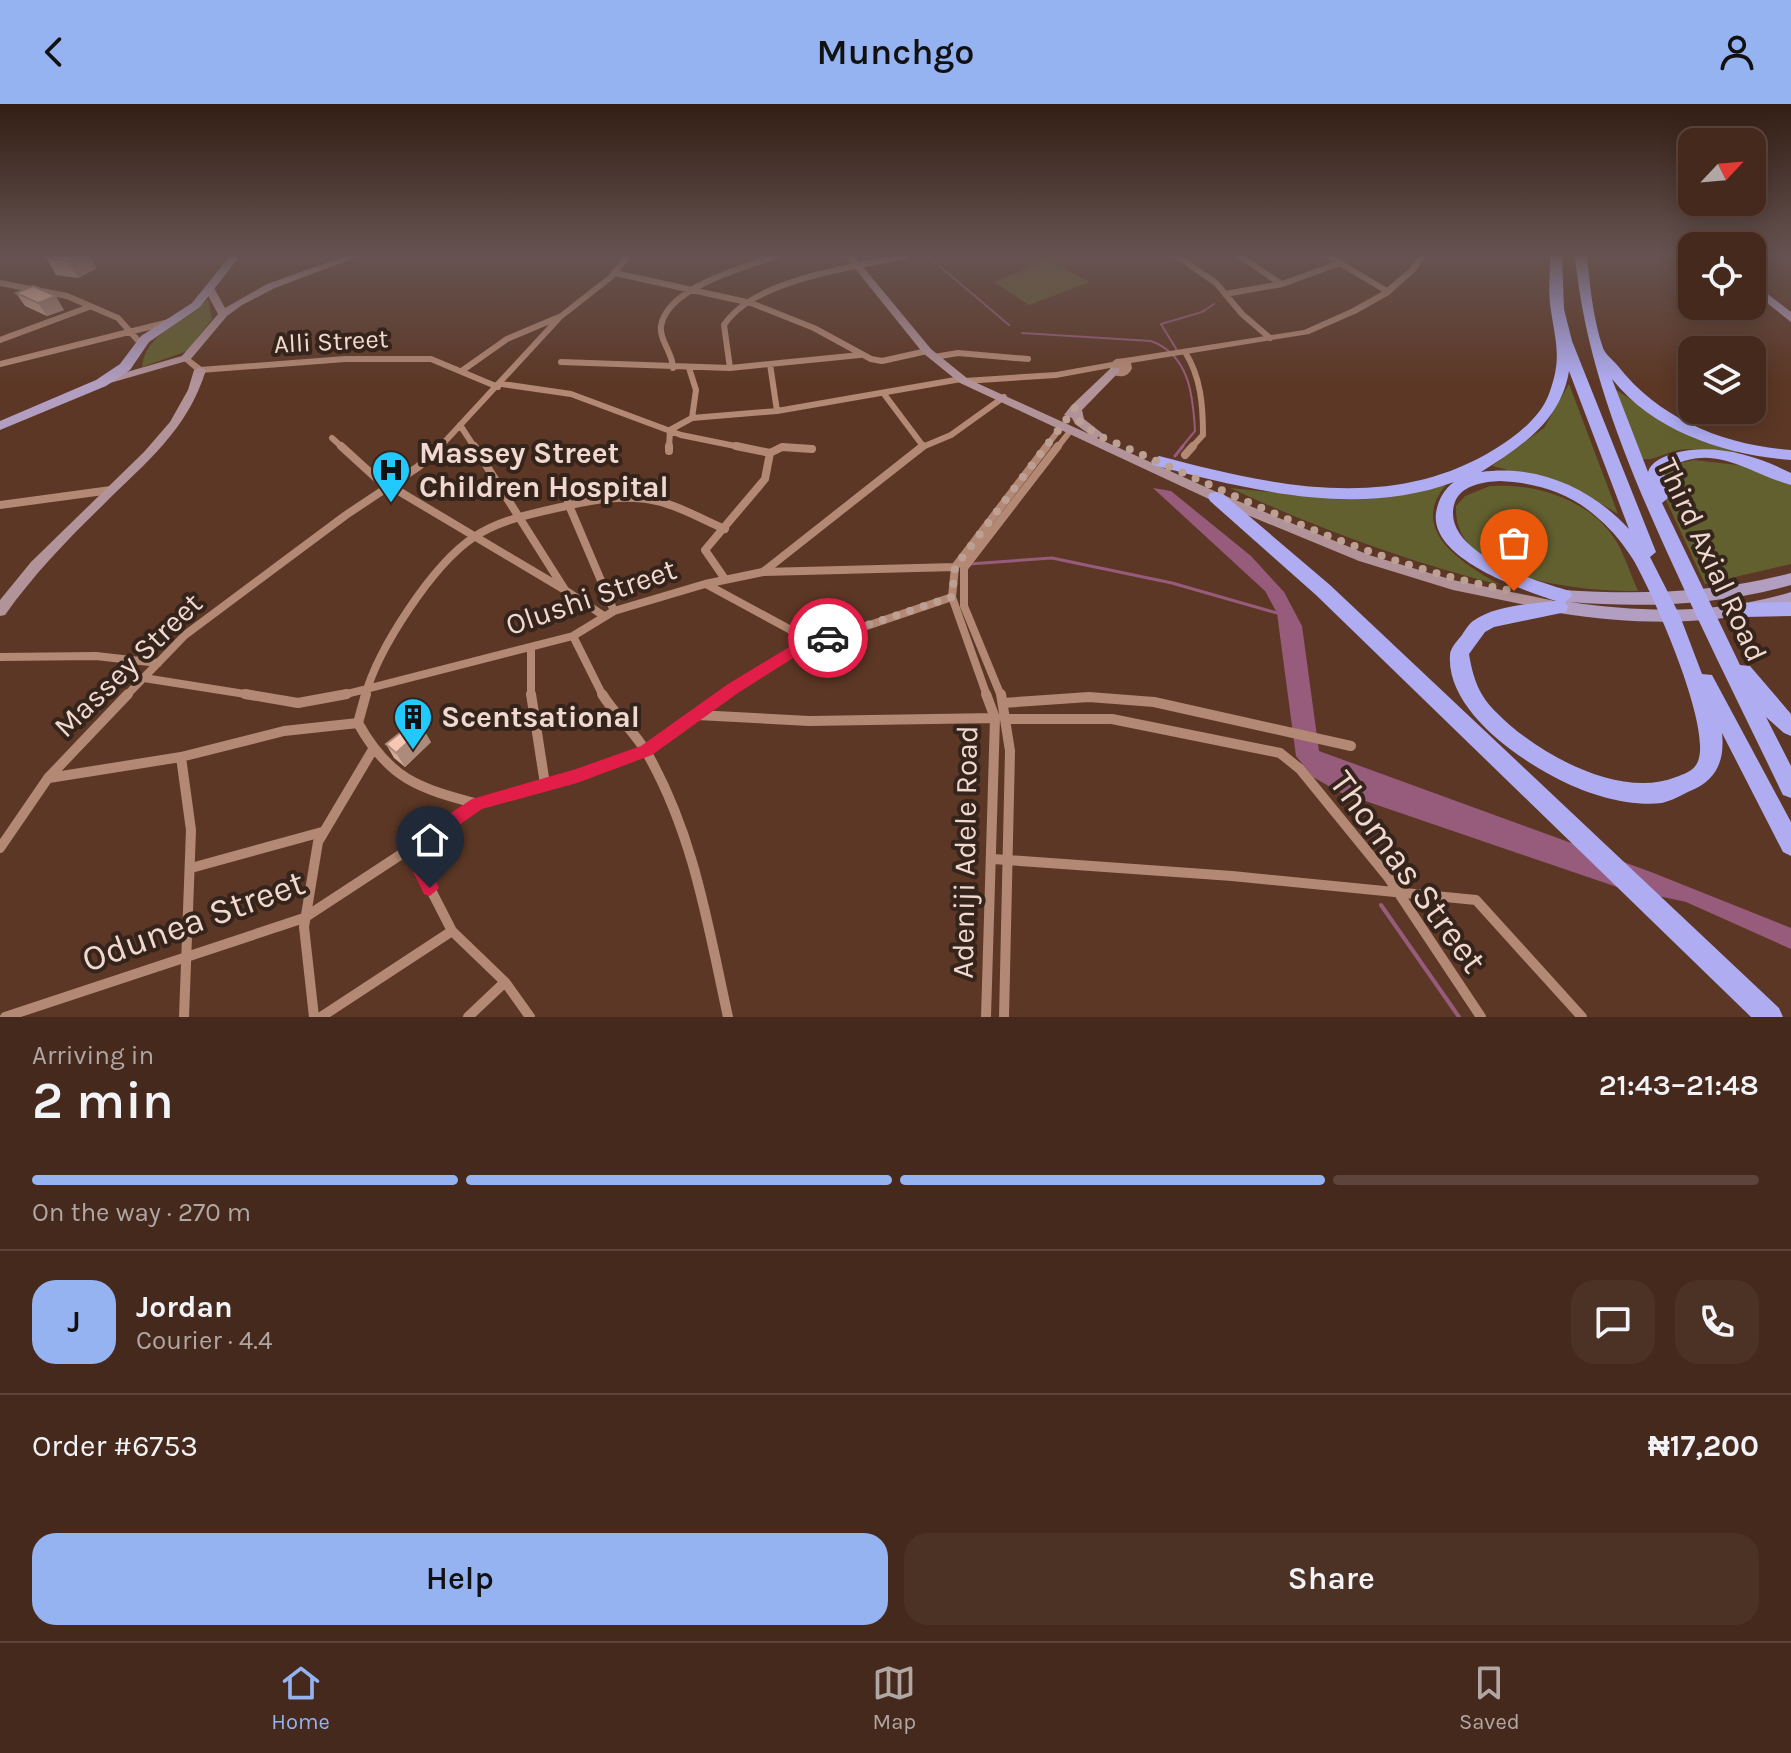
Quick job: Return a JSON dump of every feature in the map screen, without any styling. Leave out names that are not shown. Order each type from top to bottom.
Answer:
[{"type":"highway","points":[[1159,461],[1215,477],[1288,490],[1362,492],[1435,483],[1479,468],[1528,432],[1554,399],[1565,342],[1557,299]]},
{"type":"highway","name":"Third Axial Road","points":[[1585,299],[1588,326],[1629,446],[1689,584],[1791,788]]},
{"type":"highway","name":"Third Axial Road","points":[[1565,342],[1677,627]]},
{"type":"highway","points":[[1597,350],[1637,398],[1670,420],[1739,447],[1791,455]]},
{"type":"highway","points":[[1791,480],[1754,464],[1721,456],[1677,457],[1656,469],[1655,483],[1689,584],[1751,685],[1791,727]]},
{"type":"highway","points":[[1561,601],[1483,565],[1449,531],[1445,504],[1452,494],[1473,481],[1513,477],[1563,488],[1615,523],[1629,540],[1677,627],[1791,845]]},
{"type":"highway","points":[[1213,491],[1248,517],[1770,1017]]},
{"type":"highway","points":[[1561,601],[1494,619],[1476,628],[1467,638],[1460,654],[1465,685],[1476,705],[1496,727],[1523,750],[1557,771],[1586,782],[1644,793],[1678,788],[1695,781],[1707,770],[1713,752],[1710,728],[1677,627]]},
{"type":"highway","points":[[1744,610],[1791,609]]},
{"type":"main road","points":[[101,383],[132,362],[142,345],[201,299]]},
{"type":"main road","points":[[215,299],[223,314]]},
{"type":"main road","points":[[0,426],[101,383],[186,358],[223,314],[249,299]]},
{"type":"main road","points":[[883,299],[931,354],[962,380],[1213,491],[1388,560],[1469,583],[1561,601],[1616,616],[1682,616],[1744,610],[1791,598]]},
{"type":"main road","points":[[1768,299],[1791,318]]},
{"type":"main road","name":"Adeniji Adele Road","points":[[1066,428],[1075,408],[1123,365]]},
{"type":"main road","points":[[0,611],[29,572],[166,436],[194,393],[200,370]]},
{"type":"main road","points":[[1075,408],[1079,421],[1090,430],[1159,461],[1213,491]]},
{"type":"main road","points":[[1248,517],[1401,570],[1561,601],[1679,599],[1734,593],[1791,579]]},
{"type":"street","points":[[72,299],[118,318],[142,345]]},
{"type":"street","points":[[463,370],[528,328],[560,317],[583,299]]},
{"type":"street","points":[[673,368],[662,321],[682,299]]},
{"type":"street","points":[[732,299],[814,328],[861,355],[882,361],[958,353],[1028,359]]},
{"type":"street","points":[[730,368],[725,321],[759,299]]},
{"type":"street","points":[[1229,299],[1270,338]]},
{"type":"street","points":[[669,451],[670,430],[692,418],[777,411],[962,380],[1056,375],[1123,365],[1306,332],[1333,321],[1371,299]]},
{"type":"street","points":[[0,340],[89,307]]},
{"type":"street","name":"Massey Street","points":[[0,848],[48,778],[158,663],[208,618],[418,467],[500,385],[560,317]]},
{"type":"street","points":[[0,364],[169,322]]},
{"type":"street","points":[[1185,352],[1191,360],[1204,416],[1203,435],[1185,455]]},
{"type":"street","points":[[561,362],[730,368],[861,355]]},
{"type":"street","points":[[186,358],[200,370]]},
{"type":"street","name":"Alli Street","points":[[200,370],[431,359],[500,385],[571,394],[670,430],[770,453],[782,447],[812,449]]},
{"type":"street","points":[[770,364],[777,411]]},
{"type":"street","points":[[689,368],[696,390],[692,418]]},
{"type":"street","points":[[884,394],[923,446]]},
{"type":"street","name":"Olushi Street","points":[[144,678],[298,703],[329,699],[573,636],[614,611],[705,584],[763,572],[923,446],[951,435],[1004,397]]},
{"type":"street","points":[[460,425],[565,590]]},
{"type":"street","name":"Adeniji Adele Road","points":[[1004,1017],[1009,860],[1001,718],[952,597],[955,567],[1066,428]]},
{"type":"street","name":"Adeniji Adele Road","points":[[986,1017],[1003,703],[997,681],[967,621],[959,598],[960,583],[972,558],[1066,428]]},
{"type":"street","points":[[332,438],[362,467],[604,616]]},
{"type":"street","points":[[725,579],[705,550],[765,479],[770,453]]},
{"type":"street","points":[[0,505],[111,490]]},
{"type":"street","points":[[478,804],[400,780],[372,751],[358,723],[374,665],[401,620],[457,551],[475,536],[518,517],[568,503],[606,497],[657,501],[725,529]]},
{"type":"street","points":[[568,503],[614,611]]},
{"type":"street","points":[[763,572],[955,567]]},
{"type":"street","points":[[705,584],[813,642]]},
{"type":"street","name":"Odunea Street","points":[[5,1017],[304,918],[478,804],[646,750],[733,688],[813,642],[952,597]]},
{"type":"street","points":[[573,636],[604,698],[646,750],[679,815],[690,847],[728,1017]]},
{"type":"street","points":[[531,647],[530,687],[545,784]]},
{"type":"street","points":[[0,657],[96,656],[158,663]]},
{"type":"street","points":[[1003,703],[1090,697],[1117,699],[1346,745]]},
{"type":"street","name":"Thomas Street","points":[[697,715],[762,722],[851,723],[1001,718],[1112,719],[1280,753],[1300,769],[1395,891],[1481,1017]]},
{"type":"street","points":[[48,778],[181,757],[284,731],[358,723]]},
{"type":"street","points":[[314,1017],[304,918],[322,832],[372,751]]},
{"type":"street","points":[[181,757],[191,830],[189,954],[184,1017]]},
{"type":"street","points":[[191,868],[322,832]]},
{"type":"street","points":[[410,849],[452,931],[505,982],[530,1017]]},
{"type":"street","points":[[993,859],[1375,889],[1476,900],[1582,1017]]},
{"type":"street","points":[[321,1017],[452,931]]},
{"type":"street","points":[[468,1017],[505,982]]},
{"type":"shaded area","points":[[208,299],[212,319],[187,351],[142,367],[150,345]]},
{"type":"shaded area","points":[[1019,299],[1046,299],[1029,305]]},
{"type":"shaded area","points":[[1569,384],[1618,514],[1571,486],[1492,466],[1544,428]]},
{"type":"shaded area","points":[[1613,388],[1677,429],[1737,451],[1737,455],[1686,449],[1642,459]]},
{"type":"shaded area","points":[[1694,460],[1746,466],[1791,484],[1791,564],[1705,584],[1666,500],[1663,476],[1676,464]]},
{"type":"shaded area","points":[[1446,485],[1436,502],[1433,517],[1436,531],[1457,556],[1500,585],[1363,543],[1230,488],[1338,499],[1368,498]]},
{"type":"shaded area","points":[[1490,486],[1541,490],[1588,511],[1616,541],[1638,591],[1587,588],[1526,577],[1498,566],[1475,551],[1461,531],[1456,506],[1465,496]]},
{"type":"shaded area","points":[[1153,488],[1171,491],[1251,556],[1284,592],[1302,626],[1319,751],[1651,872],[1791,928],[1791,949],[1686,902],[1617,887],[1339,792],[1313,777],[1296,756],[1277,613],[1265,591]]},
{"type":"building","points":[[28,299],[49,299],[38,303]]},
{"type":"building","points":[[413,723],[423,728],[396,753],[386,744]]},
{"type":"waterway","points":[[978,299],[1009,325]]},
{"type":"waterway","points":[[1178,352],[1161,324],[1202,312],[1214,304]]},
{"type":"waterway","points":[[1022,333],[1151,341],[1164,347],[1181,366],[1193,403],[1195,431],[1181,448]]},
{"type":"waterway","points":[[1175,456],[1183,446]]},
{"type":"waterway","points":[[969,564],[1052,558],[1172,583],[1277,613]]},
{"type":"waterway","points":[[1381,905],[1459,1017]]},
{"type":"way so far","points":[[828,638],[952,597],[955,567],[1075,408],[1079,421],[1099,436],[1329,539],[1429,573],[1514,591]]},
{"type":"place","name":"Massey Street Children Hospital","points":[[391,504]]},
{"type":"place","name":"Scentsational","points":[[413,751]]},
{"type":"route","points":[[430,888],[410,849],[478,804],[577,776],[646,750],[733,688],[796,650],[828,638]]}]
